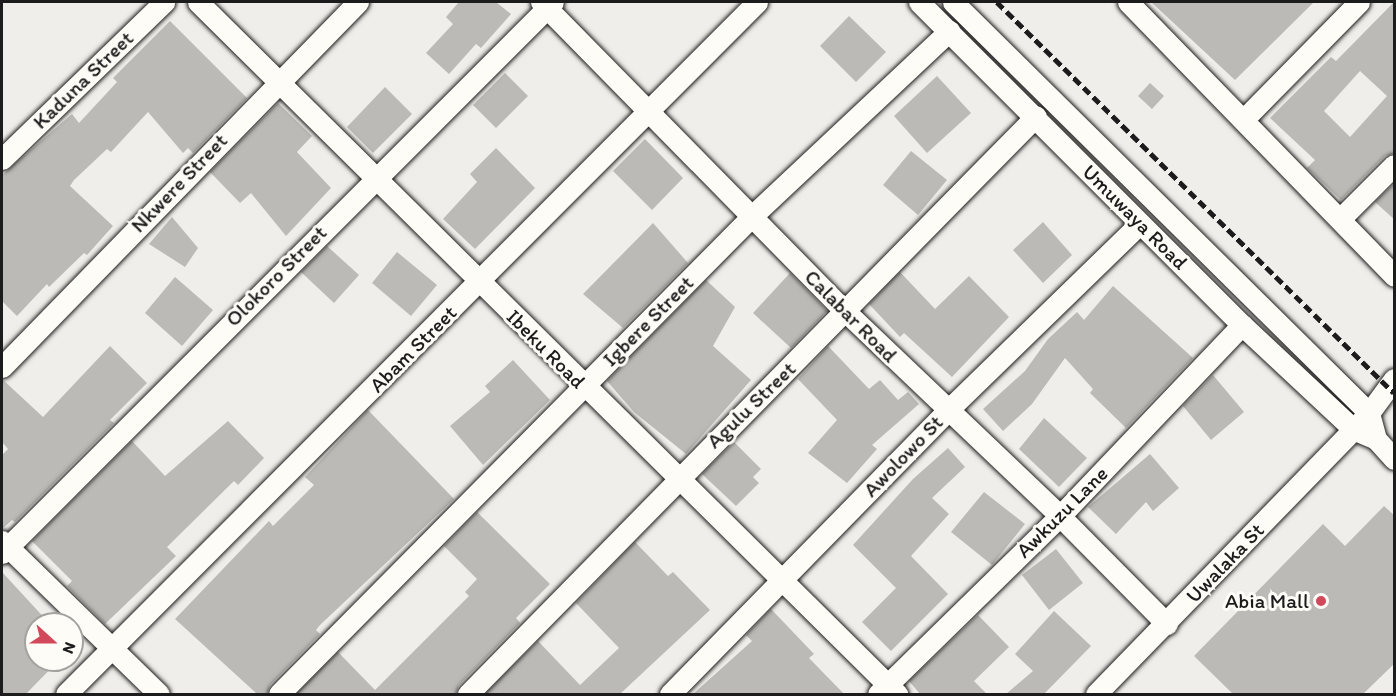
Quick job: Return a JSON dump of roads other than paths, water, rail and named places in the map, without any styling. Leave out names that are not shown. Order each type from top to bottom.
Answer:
[{"type":"street","name":"Kaduna Street","points":[[2,159],[164,2]]},
{"type":"street","name":"Ibeku Road","points":[[198,2],[276,82],[781,580],[887,691]]},
{"type":"street","name":"Nkwere Street","points":[[2,367],[276,82],[358,2]]},
{"type":"street","name":"Abam Street","points":[[66,694],[480,283],[757,2]]},
{"type":"street","name":"Umuwaya Road","points":[[919,2],[1036,116],[1242,325],[1353,429],[1376,439]]},
{"type":"street","name":"Umuwaya Road","points":[[953,2],[1369,413]]},
{"type":"street","points":[[1244,119],[1359,2]]},
{"type":"street","name":"Calabar Road","points":[[547,3],[751,217],[947,411],[1060,516],[1167,624]]},
{"type":"street","name":"Olokoro Street","points":[[4,547],[547,3]]},
{"type":"street","points":[[1141,6],[1244,119],[1395,276]]},
{"type":"street","name":"Igbere Street","points":[[279,694],[751,217],[949,31]]},
{"type":"street","name":"Agulu Street","points":[[468,694],[677,477],[846,312],[1036,116]]},
{"type":"street","points":[[1340,219],[1395,165]]},
{"type":"street","name":"Awolowo St","points":[[670,694],[947,411],[1140,223]]},
{"type":"street","name":"Awkuzu Lane","points":[[887,691],[1060,516],[1242,325]]},
{"type":"street","name":"Uwalaka St","points":[[1096,694],[1167,624],[1369,413],[1395,379]]},
{"type":"street","points":[[1369,413],[1376,439],[1395,459]]},
{"type":"street","points":[[4,547],[159,694]]},
{"type":"railway","points":[[997,2],[1394,393]]},
{"type":"place","name":"Abia Mall","points":[[1321,601]]}]
